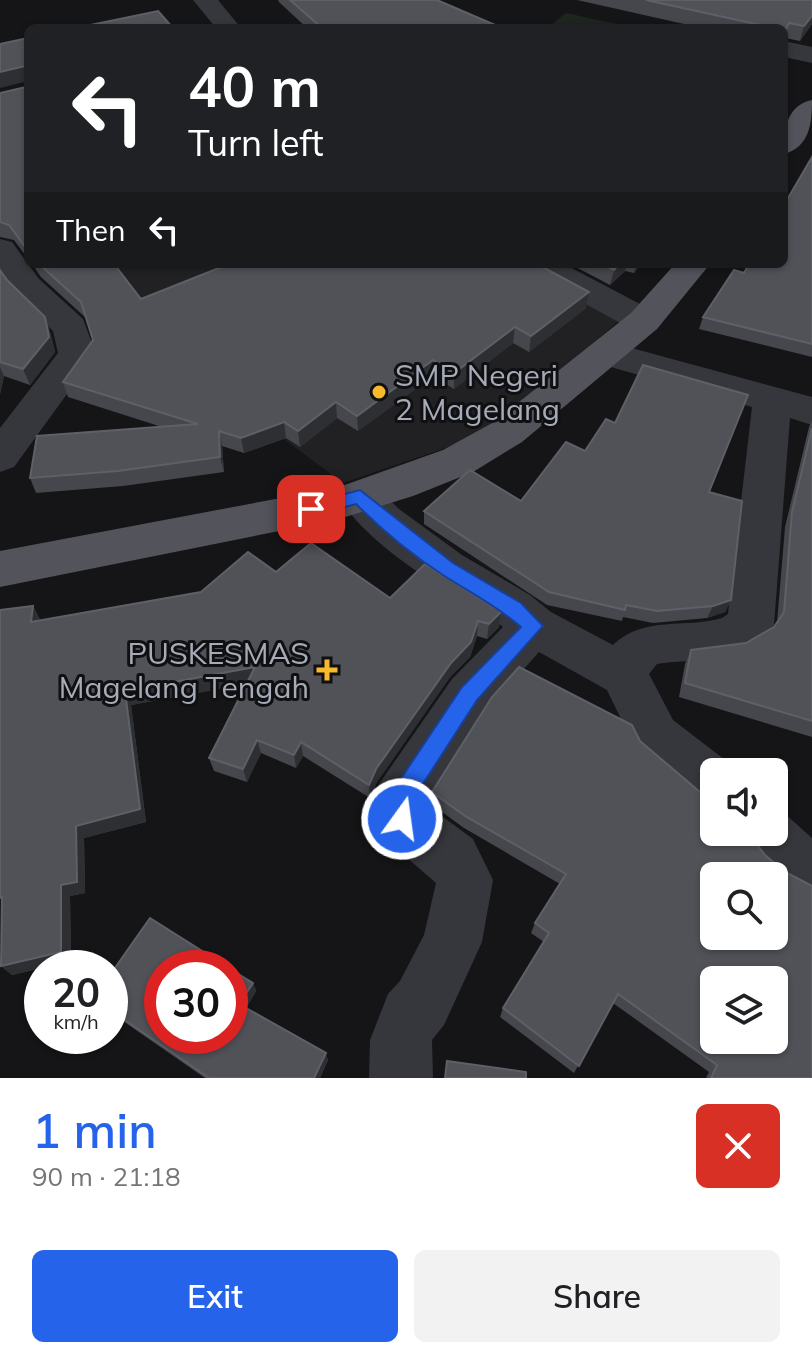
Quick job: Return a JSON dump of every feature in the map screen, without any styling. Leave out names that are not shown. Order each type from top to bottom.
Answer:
[{"type":"main road","points":[[788,140],[812,108]]},
{"type":"main road","points":[[0,569],[360,497],[458,461],[508,432],[606,353],[644,321],[690,268]]},
{"type":"street","points":[[205,0],[226,24]]},
{"type":"street","points":[[788,50],[812,55]]},
{"type":"street","points":[[0,249],[27,286],[70,327],[77,354],[0,457]]},
{"type":"street","points":[[545,268],[644,321]]},
{"type":"street","points":[[606,353],[792,405],[750,625],[727,638],[645,645],[626,662],[624,675]]},
{"type":"street","points":[[360,497],[384,521],[446,568],[514,609],[534,626],[624,675],[655,736],[700,773]]},
{"type":"street","points":[[401,1078],[401,1040],[410,1016],[422,1003],[452,942],[465,880],[453,858],[402,819],[398,802],[470,694],[534,626]]},
{"type":"street","points":[[778,846],[812,871]]},
{"type":"shaded area","points":[[566,13],[617,24],[552,24]]},
{"type":"shaded area","name":"SMP Negeri 2 Magelang","points":[[67,268],[525,268],[620,320],[513,413],[466,441],[343,483],[194,372]]},
{"type":"building","points":[[290,0],[437,0],[493,24],[317,24]]},
{"type":"building","points":[[646,0],[812,0],[812,16],[804,26],[756,24]]},
{"type":"building","points":[[158,11],[169,24],[95,24]]},
{"type":"building","points":[[24,39],[24,66],[0,72],[0,44]]},
{"type":"building","points":[[24,87],[24,246],[9,225],[0,222],[0,93]]},
{"type":"building","points":[[812,157],[812,344],[703,317],[734,270],[744,273],[747,268],[788,268],[788,198]]},
{"type":"building","name":"SMP Negeri 2 Magelang","points":[[43,268],[117,268],[141,299],[219,268],[544,268],[589,292],[531,336],[515,327],[454,373],[433,360],[357,416],[336,402],[298,431],[284,422],[241,438],[219,431],[220,457],[118,471],[30,478],[37,436],[198,424],[63,382],[93,340],[81,302]]},
{"type":"building","points":[[0,270],[45,317],[49,337],[23,369],[0,362]]},
{"type":"building","points":[[643,365],[748,395],[709,492],[742,501],[731,600],[713,606],[657,611],[626,605],[625,610],[549,592],[424,511],[470,470],[521,501],[566,442],[585,451],[606,419],[615,423]]},
{"type":"building","points":[[812,428],[812,721],[685,683],[691,650],[746,643],[774,627],[784,612],[792,512]]},
{"type":"building","points":[[311,543],[390,598],[425,564],[501,612],[489,624],[478,621],[471,642],[451,663],[376,769],[369,785],[301,742],[294,755],[257,740],[243,769],[209,758],[255,667],[125,691],[140,809],[76,826],[77,882],[61,885],[61,950],[24,950],[24,961],[1,966],[0,610],[33,606],[31,622],[201,592],[248,552],[276,572]]},
{"type":"building","points":[[519,667],[632,725],[640,741],[700,792],[700,846],[758,846],[773,862],[700,862],[700,950],[788,950],[788,874],[812,886],[812,1078],[711,1078],[717,1065],[702,1054],[788,1054],[788,966],[700,966],[700,1053],[618,994],[579,1066],[503,1008],[549,933],[535,923],[566,874],[465,816],[432,792],[492,697]]},
{"type":"building","points":[[150,918],[201,950],[144,950],[144,1033],[128,1022],[128,950]]},
{"type":"building","points":[[248,1009],[326,1053],[314,1078],[209,1078],[174,1054],[248,1054]]},
{"type":"building","points":[[447,1061],[526,1072],[526,1078],[445,1078]]},
{"type":"place","name":"SMP Negeri 2 Magelang","points":[[379,392]]},
{"type":"place","name":"PUSKESMAS Magelang Tengah","points":[[327,670]]},
{"type":"route","points":[[311,509],[360,497],[384,521],[446,568],[514,609],[534,626],[470,694],[398,802],[402,819]]}]
